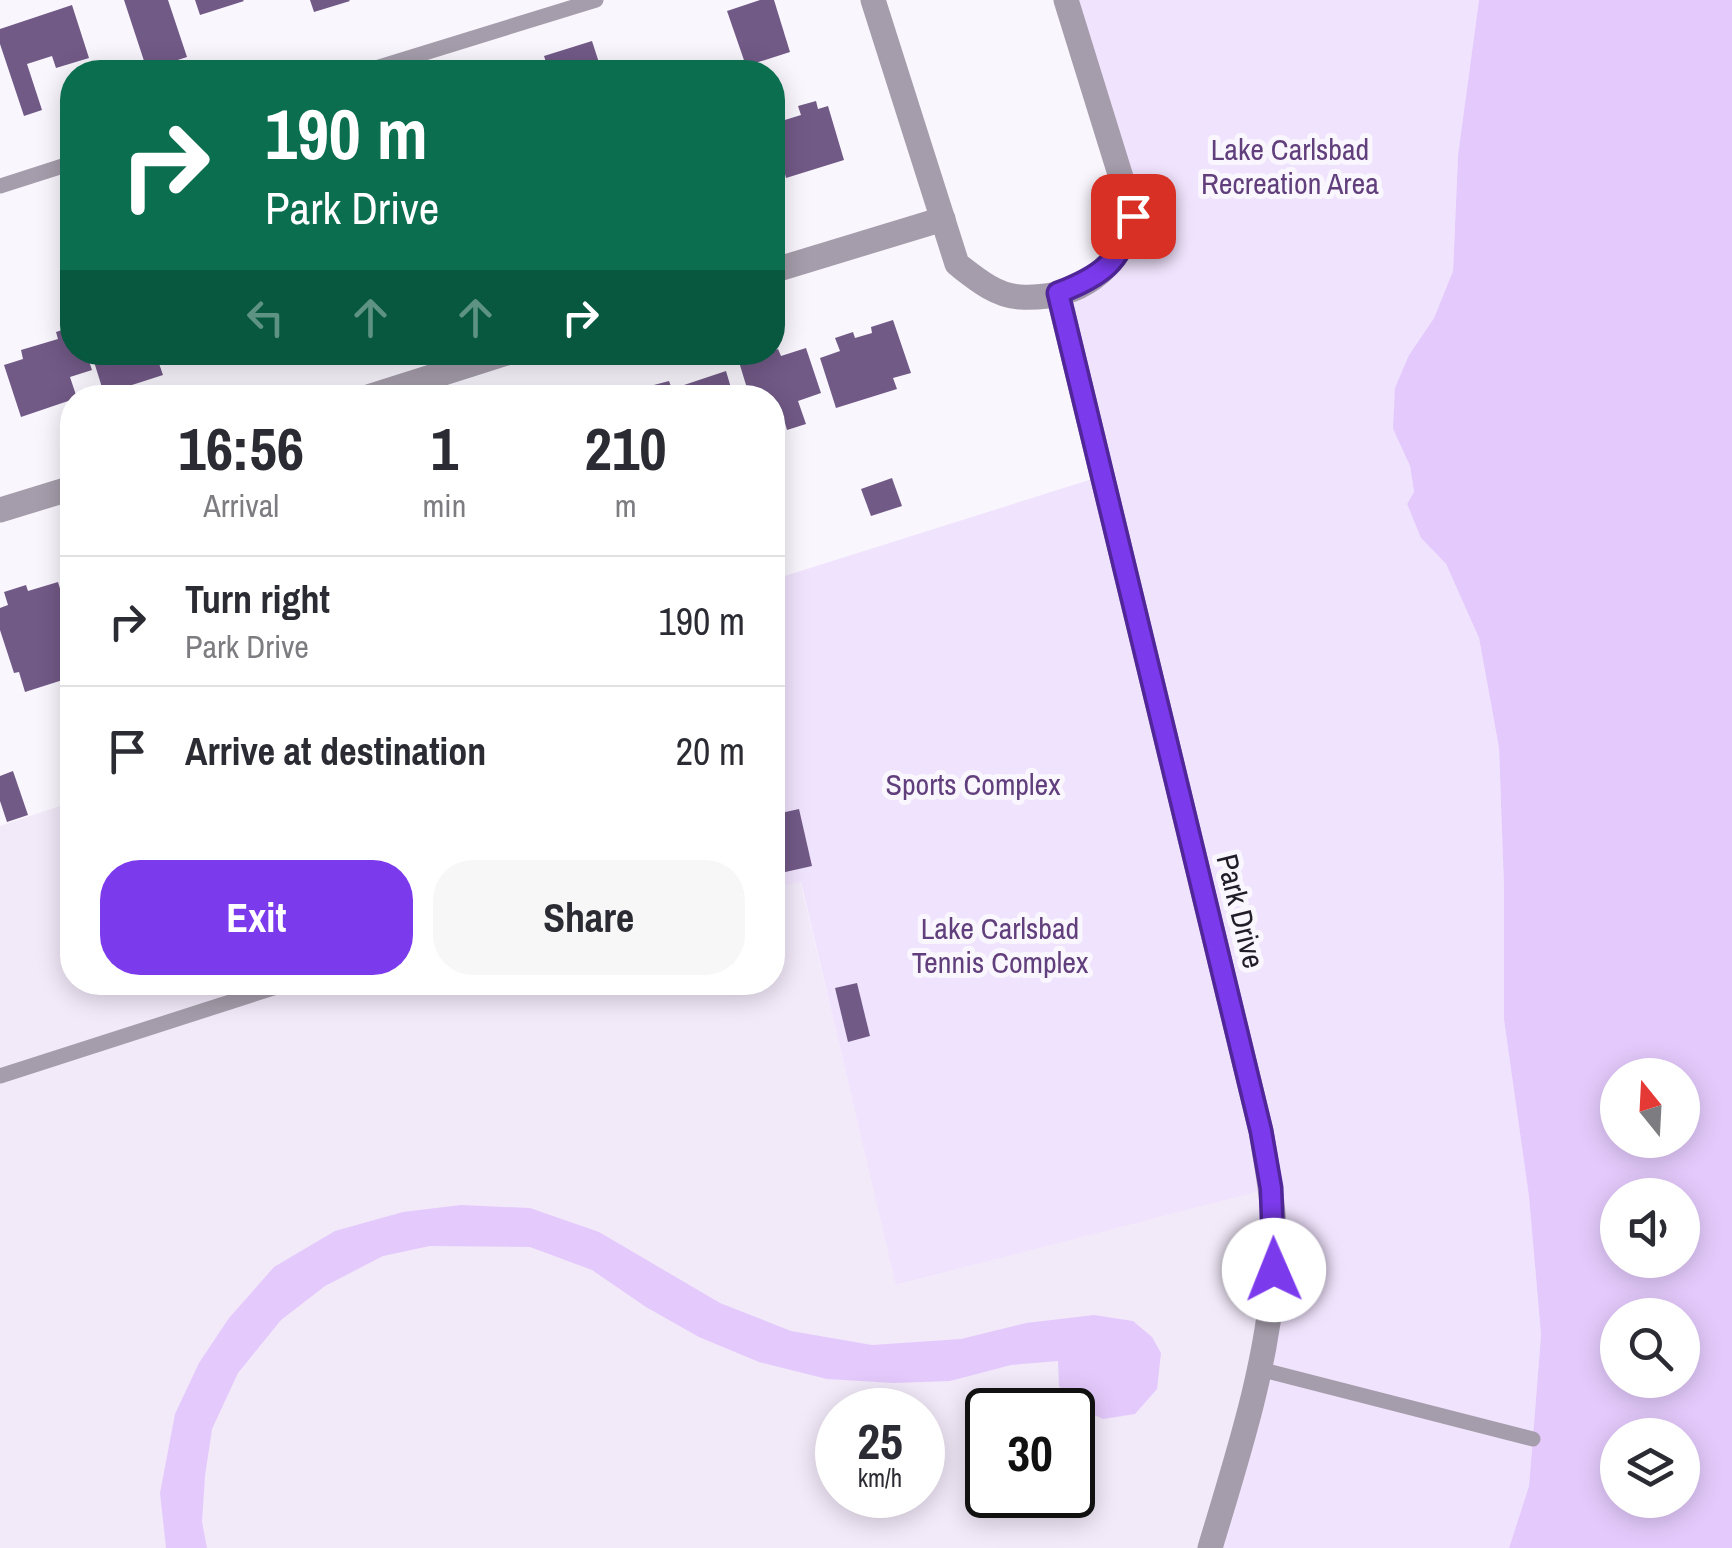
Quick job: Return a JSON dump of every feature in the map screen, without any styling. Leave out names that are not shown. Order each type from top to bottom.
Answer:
[{"type":"street","points":[[873,0],[957,264],[982,284],[1018,297],[1058,293],[1084,284],[1112,265],[1126,240],[1133,216],[1066,0]]},
{"type":"street","points":[[785,267],[943,218]]},
{"type":"street","name":"Park Drive","points":[[1058,293],[1256,1112],[1271,1188],[1274,1270],[1259,1369],[1210,1548]]},
{"type":"street","points":[[406,385],[469,365]]},
{"type":"street","points":[[0,510],[60,492]]},
{"type":"lane","points":[[402,60],[596,0]]},
{"type":"lane","points":[[0,186],[60,167]]},
{"type":"lane","points":[[0,1076],[252,995]]},
{"type":"lane","points":[[1259,1369],[1532,1439]]},
{"type":"shaded area","points":[[1479,0],[1732,0],[1732,1548],[1509,1548],[1529,1486],[1541,1335],[1529,1197],[1504,1020],[1499,748],[1479,638],[1446,564],[1421,538],[1407,504],[1414,492],[1410,466],[1393,429],[1395,388],[1409,355],[1434,318],[1453,271],[1458,155]]},
{"type":"shaded area","points":[[60,806],[60,995],[785,995],[785,885],[800,881],[897,1285],[1271,1187],[1274,1270],[1210,1548],[0,1548],[0,826]]},
{"type":"shaded area","points":[[461,1205],[530,1208],[599,1232],[720,1303],[791,1331],[872,1345],[961,1339],[1026,1323],[1094,1315],[1133,1321],[1152,1337],[1161,1353],[1157,1389],[1135,1414],[1103,1419],[1095,1415],[1095,1388],[1060,1388],[1058,1361],[1011,1365],[950,1381],[827,1379],[759,1362],[699,1337],[592,1270],[530,1247],[430,1246],[383,1256],[325,1286],[281,1320],[238,1373],[212,1429],[202,1522],[207,1548],[166,1548],[160,1493],[175,1414],[199,1363],[229,1318],[274,1267],[335,1231],[403,1212]]},
{"type":"green space","name":"Lake Carlsbad Recreation Area","points":[[1066,0],[1479,0],[1458,155],[1453,271],[1434,318],[1409,355],[1393,429],[1410,466],[1414,492],[1407,504],[1421,538],[1446,564],[1479,638],[1499,748],[1504,1020],[1529,1197],[1541,1335],[1529,1486],[1509,1548],[1210,1548],[1252,1401],[1271,1188],[896,1285],[801,882],[785,885],[785,576],[1102,476],[1058,293],[1126,240]]},
{"type":"building","points":[[124,0],[168,0],[187,57],[144,60]]},
{"type":"building","points":[[195,0],[243,0],[244,1],[200,15]]},
{"type":"building","points":[[310,0],[349,0],[350,1],[314,12]]},
{"type":"building","points":[[760,0],[774,0],[790,52],[765,60],[744,60],[727,11]]},
{"type":"building","points":[[72,5],[89,58],[60,60],[60,67],[56,68],[52,56],[27,64],[42,110],[24,116],[0,44],[0,29]]},
{"type":"building","points":[[592,41],[598,60],[545,60],[544,56]]},
{"type":"building","points":[[816,101],[818,109],[828,106],[844,160],[786,178],[785,120],[801,115],[798,106]]},
{"type":"building","points":[[893,320],[911,373],[893,378],[897,389],[836,408],[820,358],[840,351],[835,338],[853,332],[855,338],[872,333],[871,327]]},
{"type":"building","points":[[60,331],[60,365],[90,365],[92,370],[70,377],[73,385],[60,385],[60,404],[21,417],[4,365],[23,359],[21,350],[58,339],[56,332]]},
{"type":"building","points":[[806,348],[821,393],[798,401],[806,424],[787,430],[785,385],[746,385],[740,365],[785,365],[785,355]]},
{"type":"building","points":[[95,365],[160,365],[163,375],[132,385],[101,385]]},
{"type":"building","points":[[726,371],[730,385],[684,385]]},
{"type":"building","points":[[892,478],[902,506],[871,516],[861,489]]},
{"type":"building","points":[[58,582],[60,681],[25,692],[19,672],[14,673],[0,630],[0,608],[8,605],[4,592],[26,585],[28,591]]},
{"type":"building","points":[[13,771],[28,815],[7,822],[0,801],[0,776]]},
{"type":"building","points":[[799,809],[812,866],[785,872],[785,812]]},
{"type":"building","points":[[857,983],[870,1036],[848,1042],[835,988]]},
{"type":"route","points":[[1133,216],[1126,240],[1112,265],[1084,284],[1058,293],[1261,1131],[1271,1188],[1274,1270]]},
{"type":"park label","name":"Sports Complex","points":[[973,784]]},
{"type":"park label","name":"Lake Carlsbad Tennis Complex","points":[[1000,945]]}]
